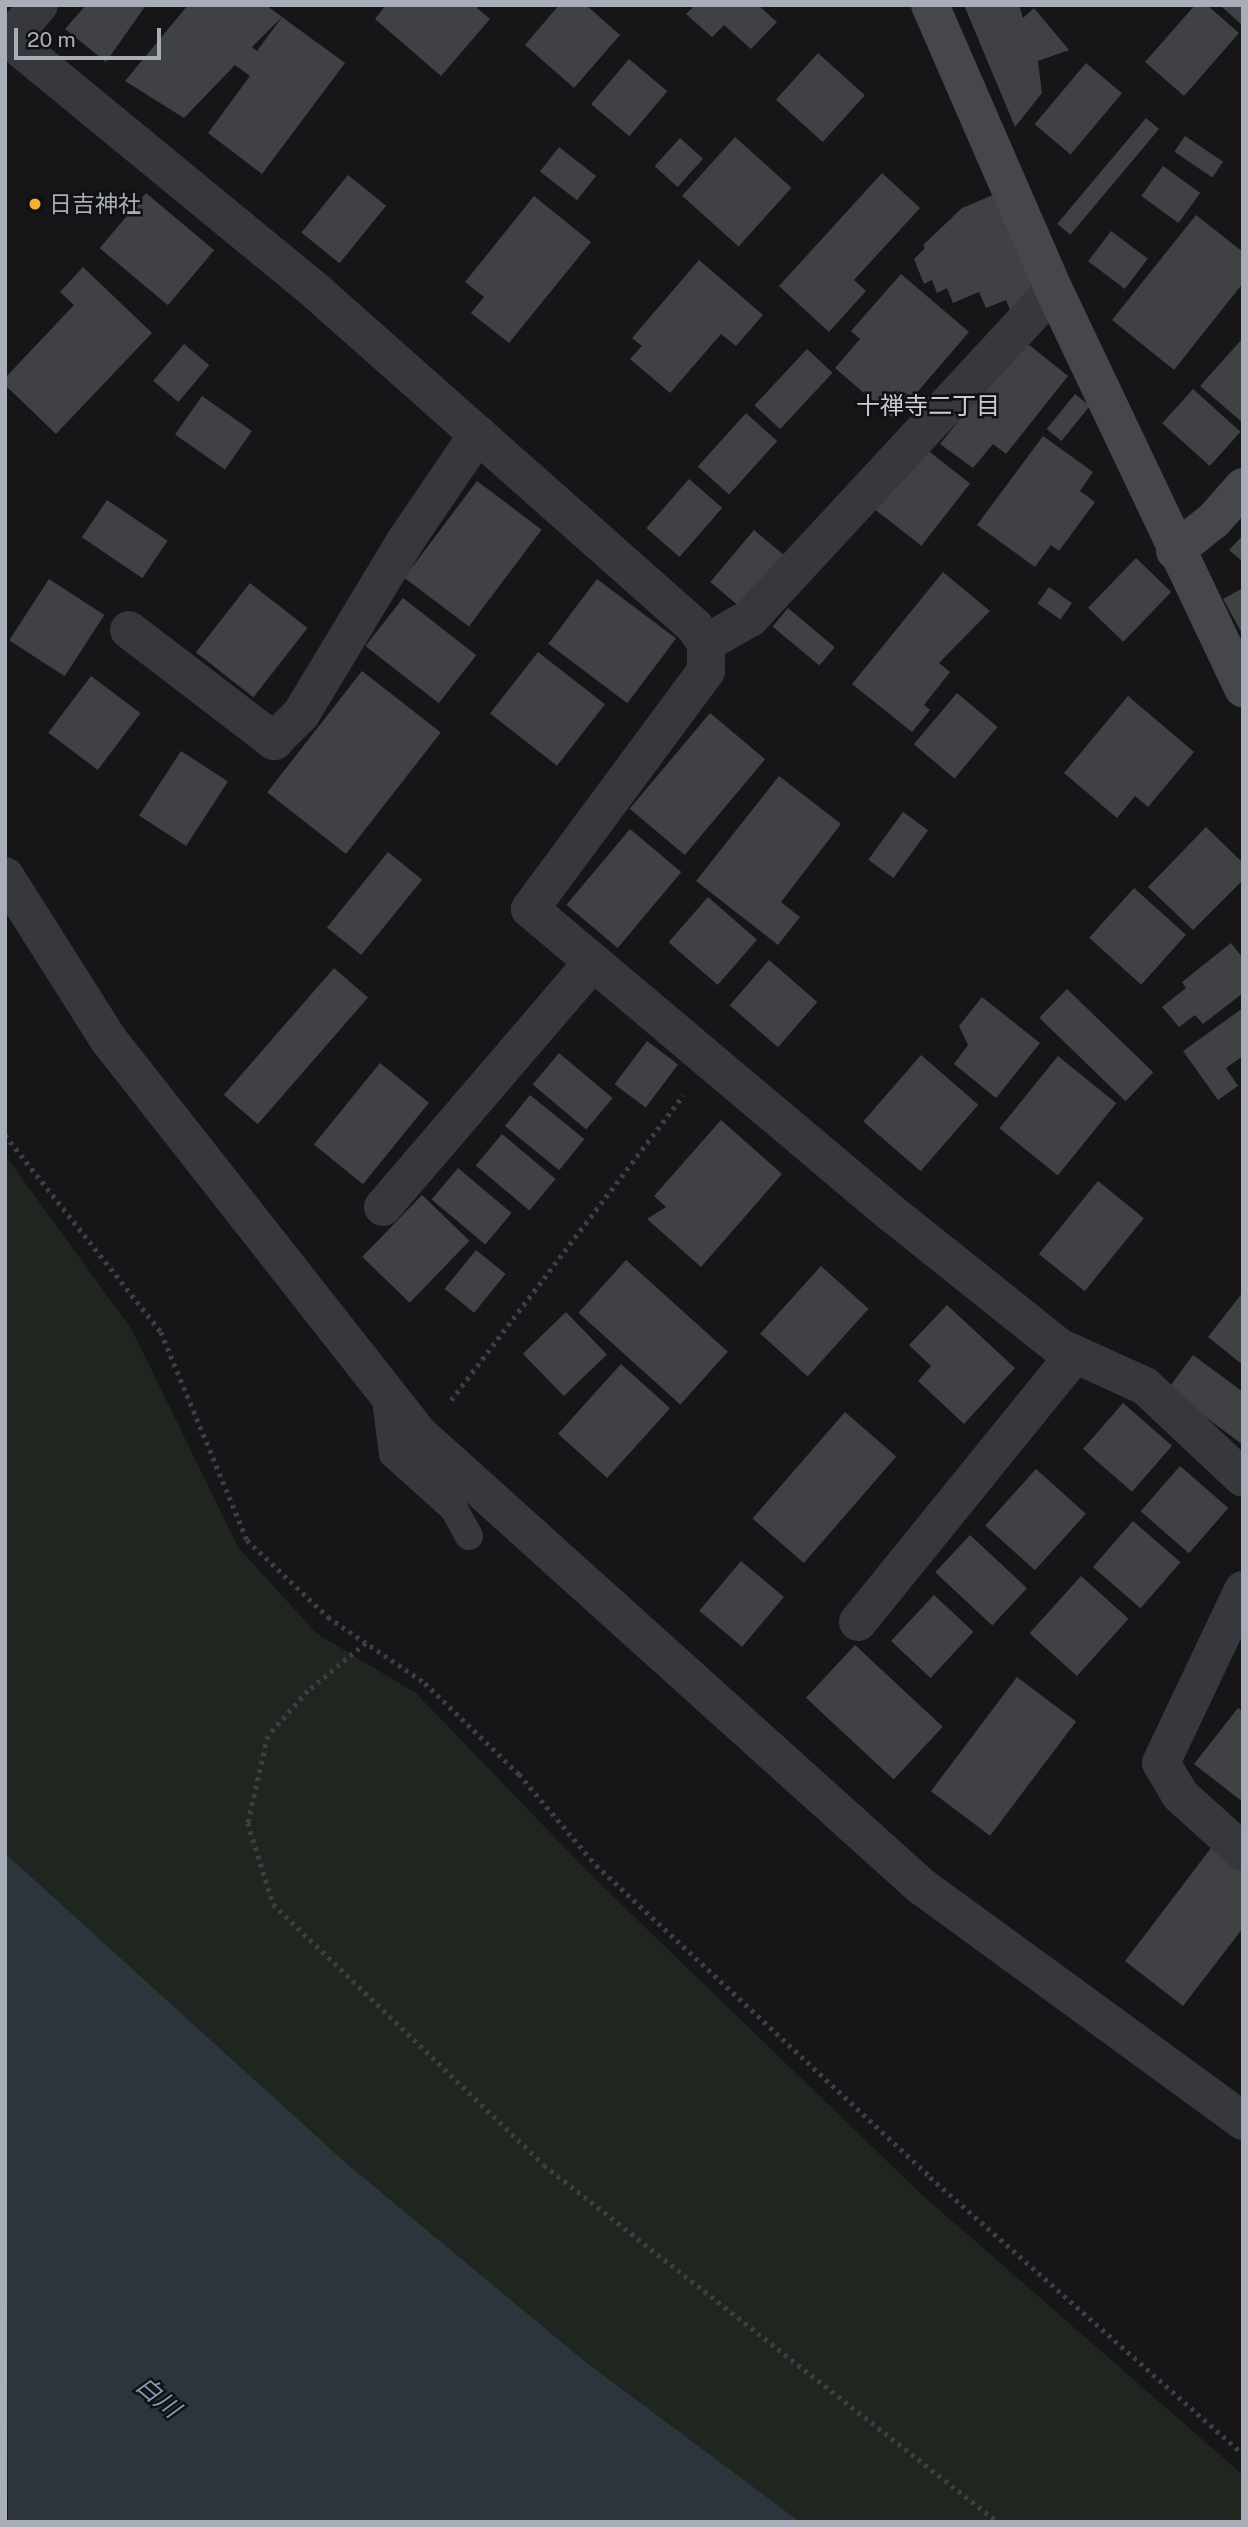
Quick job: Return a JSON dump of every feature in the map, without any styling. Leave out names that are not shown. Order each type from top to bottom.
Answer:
[{"type":"street","points":[[39,5],[7,38],[319,294],[694,625],[706,643],[706,671],[530,909],[591,964],[890,1212],[1074,1355],[1145,1386],[1243,1478]]},
{"type":"street","points":[[930,5],[1054,290],[1175,551],[1243,688]]},
{"type":"street","points":[[706,643],[750,618],[1054,290]]},
{"type":"street","points":[[129,630],[274,741],[301,714],[405,540],[478,435]]},
{"type":"street","points":[[1175,551],[1214,520],[1243,487]]},
{"type":"street","points":[[5,876],[108,1039],[419,1434],[921,1886],[1243,2121]]},
{"type":"street","points":[[383,1208],[591,964]]},
{"type":"street","points":[[858,1622],[1074,1355]]},
{"type":"street","points":[[1243,1590],[1161,1763],[1180,1795],[1243,1852]]},
{"type":"lane","points":[[384,1389],[393,1454],[454,1509],[469,1536]]},
{"type":"path","points":[[457,1393],[709,1060]]},
{"type":"path","points":[[5,1135],[161,1332],[247,1540],[328,1617],[425,1683],[519,1774],[596,1865],[930,2177],[1243,2454]]},
{"type":"path","points":[[366,1643],[308,1691],[268,1736],[248,1823],[273,1904],[544,2165],[998,2522]]},
{"type":"shaded area","points":[[5,1155],[132,1330],[238,1547],[316,1633],[416,1693],[589,1873],[920,2193],[1243,2475],[1243,2522],[800,2522],[582,2359],[346,2163],[5,1853]]},
{"type":"water","name":"白川","points":[[5,1853],[346,2163],[582,2359],[800,2522],[8,2522]]},
{"type":"building","points":[[86,5],[146,5],[106,62],[65,29]]},
{"type":"building","points":[[188,5],[266,5],[345,63],[262,174],[208,133],[250,76],[235,65],[184,118],[125,81]],"holes":[[[282,17],[257,51],[252,47]]]},
{"type":"building","points":[[386,5],[480,5],[477,8],[490,19],[441,76],[375,19]]},
{"type":"building","points":[[559,5],[586,5],[620,35],[574,88],[525,45]]},
{"type":"building","points":[[695,5],[758,5],[777,22],[751,49],[724,25],[712,37],[686,14]]},
{"type":"building","points":[[964,5],[1019,5],[1023,18],[1034,8],[1069,50],[1038,61],[1042,93],[1015,127]]},
{"type":"building","points":[[1195,5],[1207,5],[1239,33],[1184,96],[1145,62]]},
{"type":"building","points":[[1220,5],[1243,5],[1243,26]]},
{"type":"building","points":[[818,53],[865,95],[823,142],[776,100]]},
{"type":"building","points":[[629,59],[667,91],[629,136],[591,104]]},
{"type":"building","points":[[1086,63],[1122,93],[1071,154],[1035,124]]},
{"type":"building","points":[[1146,118],[1159,129],[1070,235],[1057,224]]},
{"type":"building","points":[[1185,136],[1223,162],[1213,177],[1174,152]]},
{"type":"building","points":[[735,137],[791,188],[739,247],[682,196]]},
{"type":"building","points":[[680,138],[703,159],[678,187],[655,166]]},
{"type":"building","points":[[559,147],[596,176],[577,200],[540,171]]},
{"type":"building","points":[[1163,166],[1200,193],[1178,223],[1141,196]]},
{"type":"building","points":[[882,173],[920,208],[854,280],[866,291],[829,332],[779,286]]},
{"type":"building","points":[[348,175],[386,206],[340,263],[301,233]]},
{"type":"building","points":[[146,193],[214,250],[168,305],[100,248]]},
{"type":"building","points":[[993,195],[1036,293],[1013,317],[1006,300],[986,308],[979,292],[953,303],[947,288],[937,293],[932,280],[924,284],[914,259],[925,248],[923,245],[962,208]]},
{"type":"building","points":[[534,196],[591,242],[509,343],[471,313],[484,297],[465,282]]},
{"type":"building","points":[[1196,215],[1243,252],[1243,283],[1174,370],[1112,320]]},
{"type":"building","points":[[1111,231],[1148,259],[1125,289],[1088,261]]},
{"type":"building","points":[[699,260],[763,315],[736,346],[721,334],[670,393],[630,359],[642,346],[632,338]]},
{"type":"building","points":[[83,267],[152,333],[56,434],[5,385],[5,378],[74,305],[60,292]]},
{"type":"building","points":[[901,274],[969,332],[894,419],[835,368],[860,339],[851,331]]},
{"type":"building","points":[[1243,338],[1243,423],[1200,386]]},
{"type":"building","points":[[1023,340],[1068,376],[1006,454],[993,444],[973,468],[940,444]]},
{"type":"building","points":[[184,344],[209,365],[178,402],[153,381]]},
{"type":"building","points":[[807,349],[833,373],[780,429],[754,405]]},
{"type":"building","points":[[1193,389],[1241,432],[1210,466],[1162,423]]},
{"type":"building","points":[[1075,394],[1090,406],[1061,441],[1047,429]]},
{"type":"building","points":[[202,396],[252,431],[225,469],[175,435]]},
{"type":"building","points":[[746,413],[777,441],[729,495],[698,467]]},
{"type":"building","points":[[1043,436],[1093,472],[1080,491],[1095,502],[1059,551],[1051,545],[1035,567],[977,525]]},
{"type":"building","points":[[922,446],[970,484],[921,546],[873,508]]},
{"type":"building","points":[[689,479],[722,508],[680,557],[646,528]]},
{"type":"building","points":[[477,481],[542,530],[469,626],[404,578]]},
{"type":"building","points":[[107,500],[168,541],[142,578],[82,537]]},
{"type":"building","points":[[754,530],[785,556],[741,608],[710,582]]},
{"type":"building","points":[[1243,535],[1243,562],[1229,550]]},
{"type":"building","points":[[1136,558],[1171,592],[1123,642],[1088,608]]},
{"type":"building","points":[[943,572],[990,611],[939,663],[950,672],[924,705],[930,710],[912,732],[852,684]]},
{"type":"building","points":[[49,579],[104,615],[65,676],[9,640]]},
{"type":"building","points":[[597,579],[676,639],[627,703],[548,644]]},
{"type":"building","points":[[250,583],[308,628],[253,697],[196,652]]},
{"type":"building","points":[[1049,587],[1072,603],[1060,619],[1038,603]]},
{"type":"building","points":[[1243,588],[1243,635],[1223,599]]},
{"type":"building","points":[[403,598],[476,655],[439,703],[365,646]]},
{"type":"building","points":[[788,608],[835,647],[819,666],[773,626]]},
{"type":"building","points":[[538,652],[605,704],[557,766],[490,713]]},
{"type":"building","points":[[362,671],[441,733],[346,854],[267,792]]},
{"type":"building","points":[[91,676],[141,713],[98,770],[48,733]]},
{"type":"building","points":[[957,693],[998,727],[955,778],[914,744]]},
{"type":"building","points":[[1128,696],[1194,752],[1148,807],[1135,796],[1117,818],[1064,773]]},
{"type":"building","points":[[710,713],[765,759],[685,855],[630,809]]},
{"type":"building","points":[[181,751],[228,781],[186,846],[139,816]]},
{"type":"building","points":[[779,776],[841,824],[781,902],[800,917],[778,945],[696,881]]},
{"type":"building","points":[[903,812],[928,830],[893,878],[868,860]]},
{"type":"building","points":[[1206,827],[1243,863],[1243,880],[1193,930],[1148,887]]},
{"type":"building","points":[[630,829],[681,872],[618,948],[566,905]]},
{"type":"building","points":[[388,852],[422,880],[361,955],[327,927]]},
{"type":"building","points":[[1134,888],[1186,935],[1141,985],[1089,938]]},
{"type":"building","points":[[708,897],[757,940],[718,985],[669,942]]},
{"type":"building","points":[[1231,943],[1243,958],[1243,993],[1203,1024],[1195,1015],[1179,1027],[1162,1007],[1186,988],[1182,982]]},
{"type":"building","points":[[769,960],[817,1002],[778,1047],[730,1005]]},
{"type":"building","points":[[334,968],[368,998],[258,1124],[224,1095]]},
{"type":"building","points":[[1067,989],[1153,1072],[1126,1101],[1039,1018]]},
{"type":"building","points":[[982,997],[1040,1043],[996,1098],[954,1064],[968,1045],[959,1026]]},
{"type":"building","points":[[1243,1008],[1243,1056],[1226,1068],[1238,1086],[1218,1100],[1183,1051]]},
{"type":"building","points":[[647,1041],[678,1064],[646,1108],[615,1084]]},
{"type":"building","points":[[559,1053],[613,1098],[586,1129],[533,1084]]},
{"type":"building","points":[[921,1055],[978,1105],[921,1171],[863,1121]]},
{"type":"building","points":[[1058,1056],[1116,1103],[1058,1175],[999,1128]]},
{"type":"building","points":[[380,1063],[429,1103],[363,1184],[314,1145]]},
{"type":"building","points":[[530,1095],[584,1139],[559,1170],[505,1126]]},
{"type":"building","points":[[721,1120],[782,1174],[701,1267],[647,1219],[666,1207],[654,1196]]},
{"type":"building","points":[[502,1134],[556,1179],[529,1210],[476,1165]]},
{"type":"building","points":[[458,1168],[512,1213],[485,1244],[432,1199]]},
{"type":"building","points":[[1098,1181],[1144,1218],[1085,1291],[1039,1254]]},
{"type":"building","points":[[422,1195],[469,1241],[410,1303],[362,1257]]},
{"type":"building","points":[[476,1250],[506,1274],[474,1313],[445,1289]]},
{"type":"building","points":[[626,1260],[728,1352],[680,1404],[578,1313]]},
{"type":"building","points":[[821,1266],[869,1309],[808,1376],[760,1334]]},
{"type":"building","points":[[1243,1292],[1243,1365],[1208,1337]]},
{"type":"building","points":[[947,1305],[1015,1368],[964,1424],[918,1381],[931,1366],[909,1345]]},
{"type":"building","points":[[566,1312],[607,1354],[564,1396],[523,1354]]},
{"type":"building","points":[[1193,1355],[1243,1392],[1243,1445],[1168,1389]]},
{"type":"building","points":[[621,1364],[670,1408],[607,1478],[558,1434]]},
{"type":"building","points":[[1123,1403],[1172,1446],[1132,1492],[1083,1449]]},
{"type":"building","points":[[845,1412],[896,1457],[804,1563],[752,1518]]},
{"type":"building","points":[[1180,1466],[1228,1508],[1189,1553],[1141,1511]]},
{"type":"building","points":[[1036,1469],[1086,1514],[1035,1570],[985,1525]]},
{"type":"building","points":[[1133,1521],[1181,1562],[1141,1608],[1093,1567]]},
{"type":"building","points":[[970,1535],[1027,1588],[992,1625],[935,1572]]},
{"type":"building","points":[[741,1561],[784,1597],[742,1647],[699,1611]]},
{"type":"building","points":[[1081,1576],[1129,1619],[1077,1676],[1029,1633]]},
{"type":"building","points":[[934,1595],[973,1632],[931,1678],[891,1641]]},
{"type":"building","points":[[855,1645],[943,1727],[894,1779],[806,1698]]},
{"type":"building","points":[[1017,1677],[1076,1722],[990,1836],[931,1791]]},
{"type":"building","points":[[1238,1708],[1243,1712],[1243,1802],[1194,1764]]},
{"type":"building","points":[[1211,1848],[1243,1872],[1243,1928],[1183,2006],[1125,1961]]},
{"type":"place","name":"日吉神社","points":[[35,204]]},
{"type":"district","name":"十禅寺二丁目","points":[[928,406]]}]
